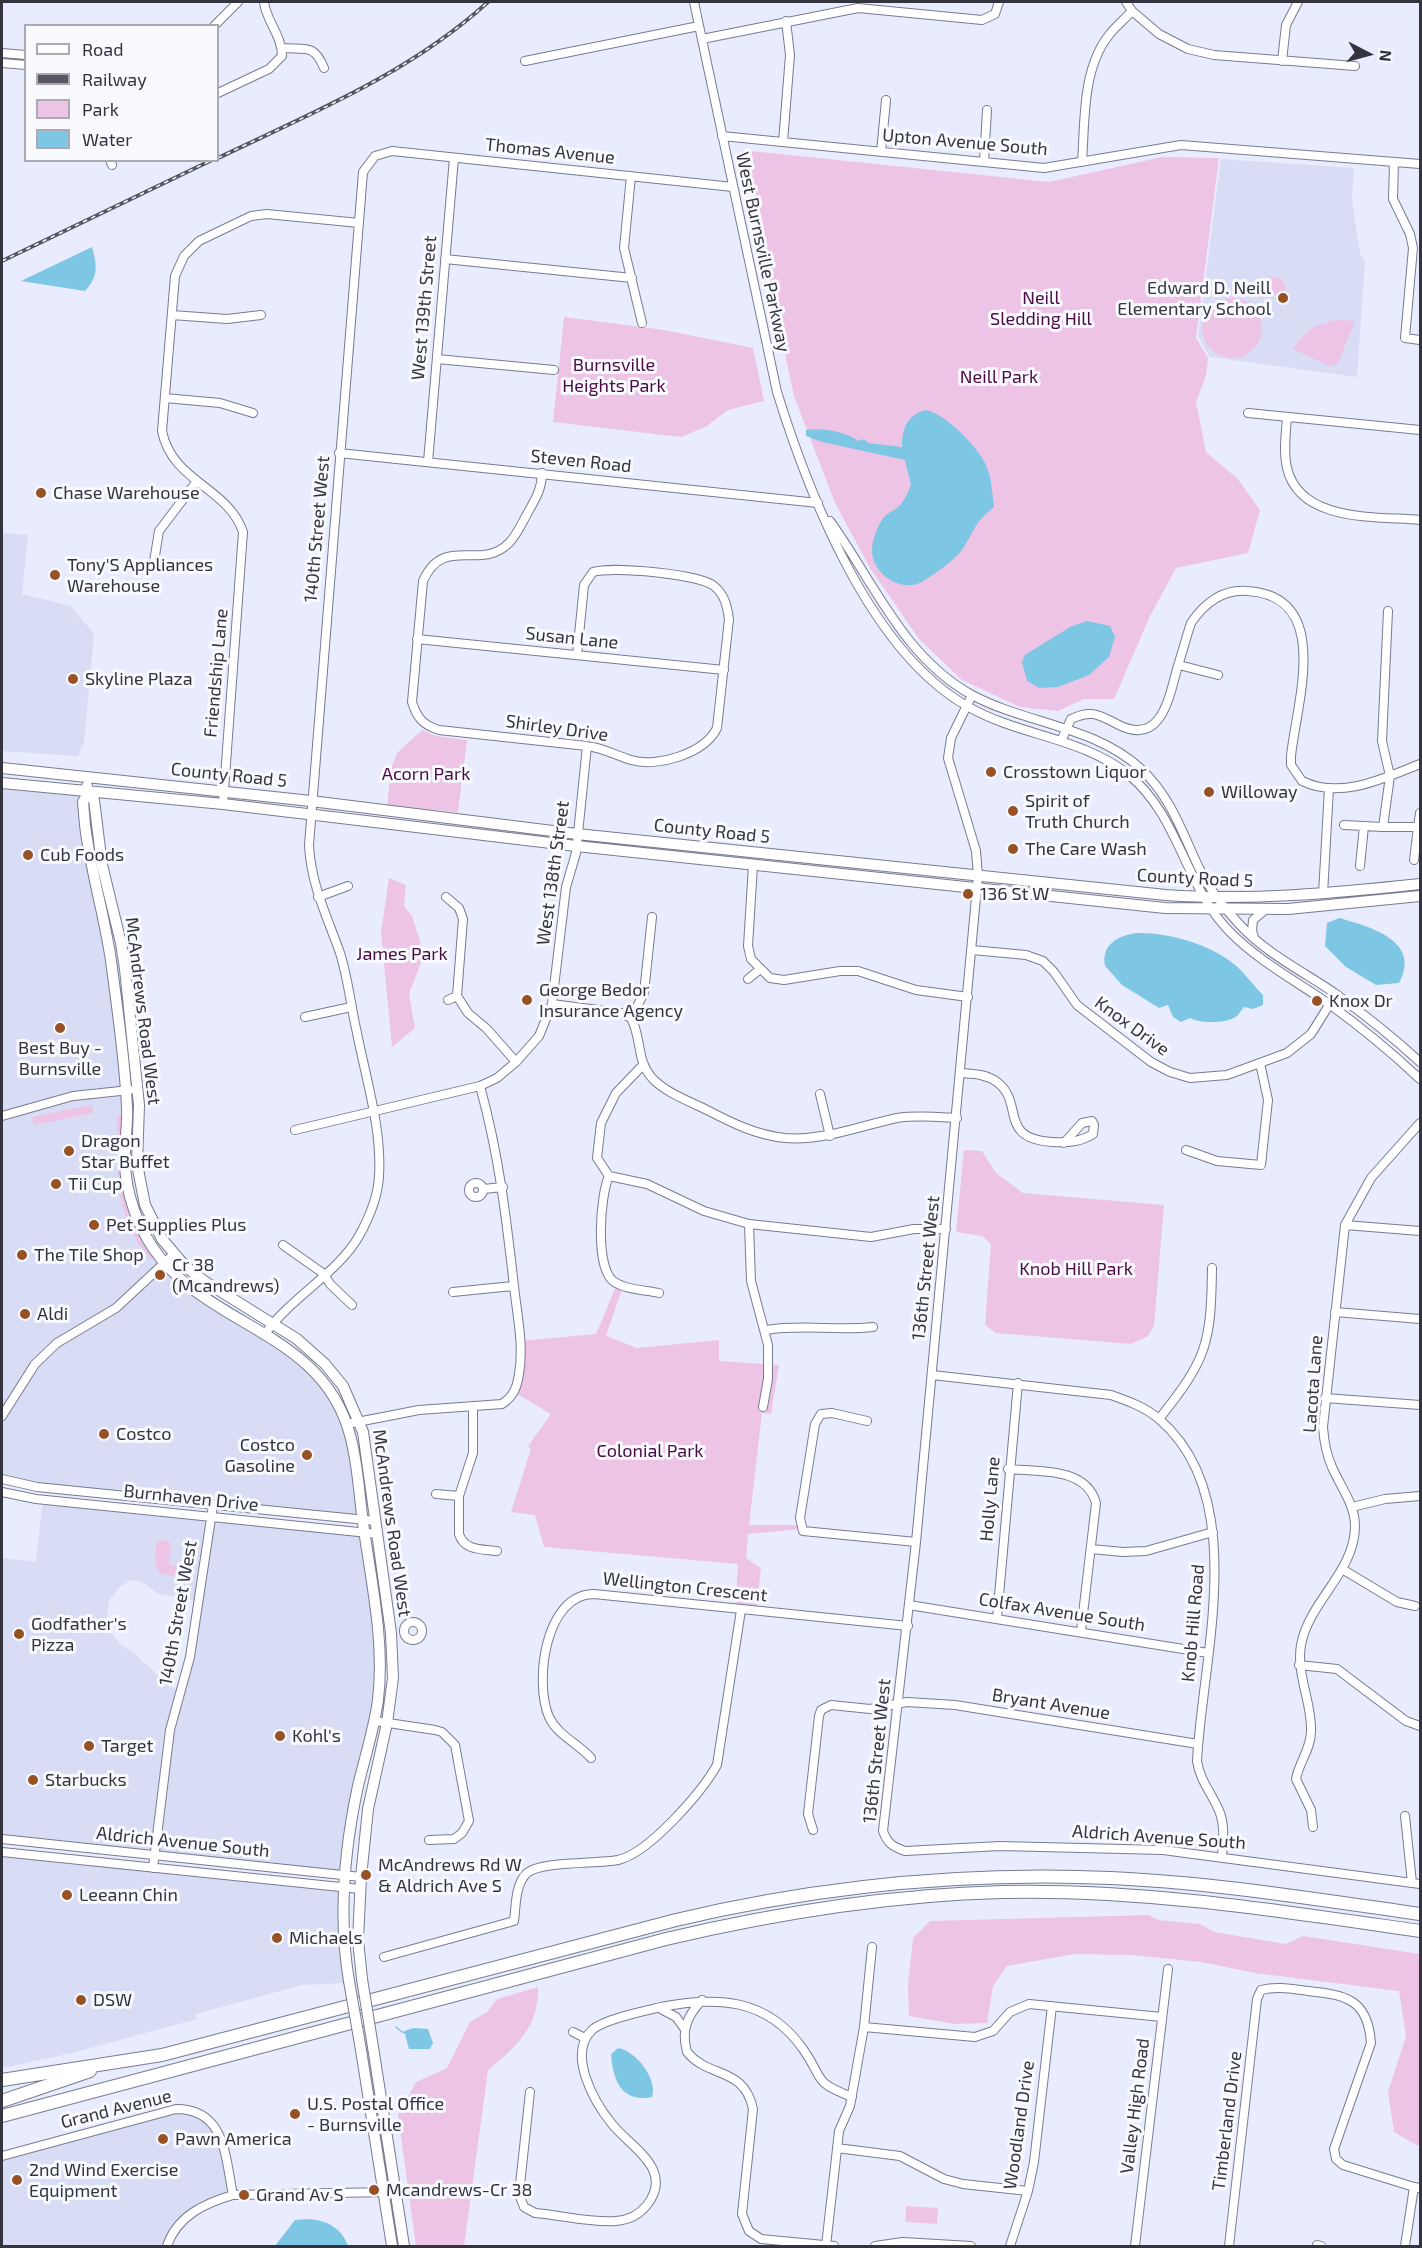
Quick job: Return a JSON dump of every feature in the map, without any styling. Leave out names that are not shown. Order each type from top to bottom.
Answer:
[{"type":"highway","points":[[2,2080],[46,2071],[106,2065],[162,2055],[685,1918],[733,1907],[881,1884],[993,1877],[1105,1878],[1223,1887],[1420,1914]]},
{"type":"highway","points":[[3,2116],[666,1939],[754,1919],[873,1901],[1002,1892],[1106,1894],[1212,1901],[1420,1931]]},
{"type":"highway","points":[[2,2101],[106,2065]]},
{"type":"main road","name":"County Road 5","points":[[2,768],[311,801],[577,834],[1177,896],[1218,898],[1323,894],[1420,884]]},
{"type":"main road","name":"McAndrews Road West","points":[[86,777],[88,793],[94,800],[102,865],[121,943],[138,1089],[137,1164],[141,1189],[154,1225],[174,1254],[204,1281],[307,1346],[326,1364],[343,1386],[360,1422],[391,1633],[393,1678],[387,1723],[372,1791],[361,1876],[358,1940],[404,2247]]},
{"type":"main road","name":"County Road 5","points":[[2,783],[88,793],[223,804],[576,846],[1165,908],[1265,910],[1420,896]]},
{"type":"main road","name":"McAndrews Road West","points":[[88,793],[83,802],[88,846],[109,945],[125,1090],[124,1165],[129,1192],[142,1230],[165,1264],[194,1290],[297,1355],[316,1372],[332,1392],[347,1424],[353,1447],[380,1655],[375,1721],[354,1809],[345,1875],[342,1925],[392,2247]]},
{"type":"street","points":[[216,24],[238,2]]},
{"type":"street","points":[[219,92],[274,65],[282,56],[282,48],[265,10],[264,2]]},
{"type":"street","name":"West Burnsville Parkway","points":[[693,2],[777,392],[793,444],[837,546],[900,650],[919,670],[968,707],[1089,751],[1112,762],[1149,794],[1161,810],[1203,898],[1247,948],[1369,1034],[1420,1079]]},
{"type":"street","points":[[702,39],[858,8],[982,20],[995,14],[999,2]]},
{"type":"street","points":[[1126,2],[1132,11],[1159,34],[1188,49],[1214,55],[1355,66]]},
{"type":"street","points":[[1282,60],[1286,25],[1299,2]]},
{"type":"street","points":[[1082,162],[1088,86],[1094,64],[1108,35],[1132,11]]},
{"type":"street","points":[[783,142],[790,55],[786,21]]},
{"type":"street","points":[[525,61],[699,26]]},
{"type":"street","points":[[282,48],[311,49],[318,54],[324,68]]},
{"type":"street","points":[[2,52],[24,54]]},
{"type":"street","points":[[2,63],[24,64]]},
{"type":"street","points":[[881,152],[886,100]]},
{"type":"street","points":[[984,162],[987,110]]},
{"type":"street","name":"Upton Avenue South","points":[[722,136],[1044,168],[1181,145],[1420,164]]},
{"type":"street","name":"Thomas Avenue","points":[[368,163],[375,156],[392,151],[733,187]]},
{"type":"street","name":"West 139th Street","points":[[428,462],[454,158]]},
{"type":"street","points":[[1394,162],[1393,199],[1410,234],[1413,248],[1405,338],[1420,340]]},
{"type":"street","name":"140th Street West","points":[[265,1334],[291,1302],[354,1244],[374,1201],[380,1158],[340,955],[318,897],[310,864],[310,814],[358,223],[363,172],[368,163]]},
{"type":"street","points":[[631,176],[624,248],[642,323]]},
{"type":"street","name":"Friendship Lane","points":[[223,804],[243,532],[232,509],[176,464],[166,448],[162,431],[175,276],[184,256],[199,241],[235,221],[267,214],[358,223]]},
{"type":"street","points":[[445,259],[632,278]]},
{"type":"street","points":[[172,315],[227,319],[261,315]]},
{"type":"street","points":[[437,358],[554,370]]},
{"type":"street","points":[[165,398],[220,403],[253,413]]},
{"type":"street","points":[[1248,413],[1420,430]]},
{"type":"street","points":[[1287,417],[1285,453],[1287,470],[1297,489],[1314,504],[1336,512],[1420,520]]},
{"type":"street","name":"Steven Road","points":[[339,453],[818,504]]},
{"type":"street","name":"Shirley Drive","points":[[542,473],[540,490],[509,543],[490,554],[447,555],[430,566],[423,581],[417,639],[412,702],[416,716],[427,726],[440,730],[605,748],[631,760],[648,762],[666,759],[703,746],[712,738],[717,728],[728,612],[722,594],[713,585],[703,580],[606,568],[593,572],[584,585],[577,655]]},
{"type":"street","points":[[153,568],[159,531],[196,481]]},
{"type":"street","name":"West Burnsville Parkway","points":[[818,504],[910,643],[949,680],[972,695],[1003,709],[1065,729],[1119,752],[1141,769],[1170,803],[1200,870],[1227,910],[1256,940],[1336,994],[1420,1062]]},
{"type":"street","points":[[1061,741],[1071,719],[1085,712],[1096,714],[1127,729],[1140,729],[1152,725],[1167,708],[1191,623],[1209,602],[1224,594],[1240,590],[1256,591],[1283,605],[1293,616],[1305,646],[1305,665],[1294,727],[1291,765],[1302,781],[1329,788],[1364,786],[1420,765]]},
{"type":"street","points":[[1383,827],[1390,776],[1382,741],[1388,611]]},
{"type":"street","name":"Susan Lane","points":[[417,639],[724,670]]},
{"type":"street","points":[[1179,664],[1218,675]]},
{"type":"street","name":"136th Street West","points":[[894,1848],[886,1840],[883,1831],[908,1626],[978,876],[976,851],[948,758],[951,738],[972,695]]},
{"type":"street","name":"West 138th Street","points":[[372,1110],[480,1086],[497,1078],[516,1062],[539,1036],[552,1004],[566,887],[576,846],[587,746]]},
{"type":"street","points":[[1323,894],[1329,788]]},
{"type":"street","points":[[1161,810],[1170,803]]},
{"type":"street","points":[[1414,860],[1420,813]]},
{"type":"street","points":[[1344,825],[1418,827]]},
{"type":"street","points":[[1360,866],[1364,826]]},
{"type":"street","points":[[753,865],[748,946],[751,959],[770,978],[783,980],[840,970],[858,971],[916,990],[968,997]]},
{"type":"street","points":[[1177,896],[1186,888],[1190,874]]},
{"type":"street","points":[[318,897],[348,886]]},
{"type":"street","points":[[446,897],[459,908],[463,919],[452,998],[487,1029],[516,1062]]},
{"type":"street","points":[[1256,940],[1252,931],[1253,920],[1265,910]]},
{"type":"street","points":[[631,1018],[644,993],[652,917]]},
{"type":"street","name":"Knox Drive","points":[[972,950],[1026,955],[1043,961],[1054,972],[1066,994],[1077,1005],[1151,1062],[1170,1072],[1190,1078],[1210,1078],[1287,1053],[1300,1044],[1336,994]]},
{"type":"street","points":[[748,979],[759,969]]},
{"type":"street","points":[[552,1004],[614,1012],[631,1018],[636,1027],[637,1048],[643,1065],[652,1078],[665,1089],[742,1128],[784,1138],[830,1136],[898,1118],[957,1118]]},
{"type":"street","points":[[305,1017],[351,1007]]},
{"type":"street","points":[[1186,1150],[1217,1161],[1261,1165],[1268,1100],[1260,1063]]},
{"type":"street","points":[[643,1065],[616,1093],[601,1123],[597,1158],[609,1176],[647,1184],[704,1211],[749,1224],[871,1237],[914,1229],[946,1229]]},
{"type":"street","points":[[961,1073],[986,1076],[999,1084],[1006,1095],[1016,1126],[1025,1136],[1040,1141],[1064,1143]]},
{"type":"street","points":[[347,1424],[419,1410],[502,1404],[511,1398],[520,1372],[521,1352],[503,1186],[495,1140],[480,1086]]},
{"type":"street","points":[[2,1116],[74,1096],[138,1089]]},
{"type":"street","points":[[820,1094],[830,1136]]},
{"type":"street","points":[[295,1130],[372,1110]]},
{"type":"street","name":"Lacota Lane","points":[[1313,1827],[1311,1810],[1296,1779],[1308,1749],[1311,1731],[1299,1665],[1301,1645],[1307,1626],[1342,1569],[1354,1539],[1352,1507],[1325,1449],[1323,1427],[1345,1225],[1371,1178],[1420,1123]]},
{"type":"street","points":[[609,1176],[601,1201],[606,1271],[611,1280],[620,1285],[659,1293]]},
{"type":"street","points":[[483,1189],[503,1186]]},
{"type":"street","points":[[749,1224],[751,1281],[766,1330],[768,1379],[763,1407]]},
{"type":"street","points":[[1345,1225],[1420,1231]]},
{"type":"street","points":[[283,1245],[324,1274],[330,1284],[352,1305]]},
{"type":"street","points":[[2,1416],[35,1364],[57,1343],[116,1308],[174,1254]]},
{"type":"street","points":[[1159,1419],[1190,1380],[1205,1348],[1211,1318],[1212,1268]]},
{"type":"street","points":[[453,1292],[513,1286]]},
{"type":"street","points":[[1335,1312],[1420,1318]]},
{"type":"street","points":[[766,1330],[793,1325],[847,1330],[873,1327]]},
{"type":"street","name":"Knob Hill Road","points":[[932,1375],[1111,1395],[1137,1404],[1159,1419],[1179,1439],[1192,1461],[1205,1495],[1213,1532],[1216,1582],[1198,1744],[1199,1774],[1222,1822],[1222,1856]]},
{"type":"street","name":"Holly Lane","points":[[997,1618],[1008,1469],[1018,1383]]},
{"type":"street","points":[[1325,1398],[1420,1405]]},
{"type":"street","points":[[472,1406],[473,1453],[459,1496],[461,1540],[469,1548],[497,1551]]},
{"type":"street","points":[[867,1421],[832,1413],[821,1414],[815,1424],[800,1518],[803,1531],[916,1542]]},
{"type":"street","points":[[1008,1469],[1071,1476],[1087,1484],[1096,1503],[1081,1631]]},
{"type":"street","name":"Burnhaven Drive","points":[[2,1479],[23,1485],[376,1521]]},
{"type":"street","name":"Burnhaven Drive","points":[[2,1492],[29,1498],[378,1534]]},
{"type":"street","points":[[436,1494],[459,1496]]},
{"type":"street","points":[[1352,1507],[1385,1498],[1420,1496]]},
{"type":"street","name":"140th Street West","points":[[153,1868],[170,1730],[190,1657],[213,1505]]},
{"type":"street","points":[[1091,1549],[1146,1551],[1213,1532]]},
{"type":"street","points":[[1342,1569],[1397,1602],[1415,1606]]},
{"type":"street","name":"Wellington Crescent","points":[[591,1758],[554,1725],[548,1714],[544,1694],[543,1672],[548,1638],[556,1621],[572,1600],[581,1595],[594,1594],[908,1626]]},
{"type":"street","name":"Colfax Avenue South","points":[[909,1605],[1208,1653]]},
{"type":"street","points":[[384,1957],[514,1921],[519,1883],[534,1868],[619,1860],[651,1843],[708,1781],[717,1765],[741,1610]]},
{"type":"street","points":[[391,1633],[405,1632]]},
{"type":"street","points":[[1299,1665],[1337,1669],[1406,1721],[1420,1726]]},
{"type":"street","name":"Bryant Avenue","points":[[813,1830],[808,1814],[821,1710],[831,1705],[870,1709],[898,1706],[907,1702],[955,1704],[1198,1744]]},
{"type":"street","points":[[375,1721],[442,1732],[455,1745],[469,1821],[462,1833],[454,1839],[429,1840]]},
{"type":"street","points":[[1405,1816],[1416,1884]]},
{"type":"street","name":"Aldrich Avenue South","points":[[2,1839],[361,1876]]},
{"type":"street","name":"Aldrich Avenue South","points":[[894,1848],[905,1851],[1000,1846],[1081,1846],[1222,1856],[1416,1884]]},
{"type":"street","name":"Aldrich Avenue South","points":[[2,1852],[360,1889]]},
{"type":"street","points":[[826,2246],[837,2148],[840,2131],[848,2115],[852,2097],[864,2026],[872,1947]]},
{"type":"street","name":"Valley High Road","points":[[1135,2247],[1168,1969]]},
{"type":"street","name":"Timberland Drive","points":[[1229,2247],[1257,1999],[1261,1990],[1272,1987],[1340,1995],[1362,2010],[1370,2025],[1371,2043],[1334,2149],[1336,2159],[1343,2165],[1417,2188]]},
{"type":"street","points":[[530,2092],[519,2194],[524,2207],[535,2212],[614,2221],[629,2220],[643,2211],[654,2191],[653,2169],[644,2154],[612,2125],[596,2101],[582,2057],[585,2038],[601,2025],[658,2008],[702,2000],[745,2006],[774,2020],[803,2049],[822,2084],[852,2097]]},
{"type":"street","points":[[684,2028],[693,2009],[702,2000]]},
{"type":"street","points":[[864,2026],[975,2037],[993,2031],[1010,2012],[1029,2004],[1162,2018]]},
{"type":"street","name":"Woodland Drive","points":[[1010,2247],[1028,2190],[1052,2006]]},
{"type":"street","points":[[658,2008],[670,2011],[684,2028],[687,2052],[694,2060],[736,2079],[745,2089],[751,2102],[753,2117],[742,2214],[746,2227],[761,2239],[834,2247]]},
{"type":"street","points":[[573,2032],[585,2038]]},
{"type":"street","name":"Grand Avenue","points":[[2,2156],[176,2109],[189,2109],[201,2113],[212,2121],[220,2134],[233,2195]]},
{"type":"street","points":[[837,2148],[900,2156],[944,2179],[963,2184],[1028,2190]]},
{"type":"street","points":[[1405,2247],[1417,2188]]},
{"type":"street","points":[[167,2247],[177,2228],[194,2211],[212,2201],[233,2195],[397,2192]]},
{"type":"street","points":[[875,2247],[903,2242],[970,2247]]},
{"type":"shaded area","name":"Edward D. Neill Elementary School","points":[[1221,159],[1354,168],[1352,199],[1360,254],[1365,260],[1357,377],[1210,357],[1198,336]]},
{"type":"shaded area","points":[[2,533],[28,535],[22,594],[71,606],[94,634],[84,743],[78,756],[2,751]]},
{"type":"shaded area","points":[[2,783],[88,793],[83,802],[104,919],[127,1106],[125,1165],[142,1230],[184,1282],[288,1348],[343,1413],[363,1520],[2,1479]]},
{"type":"shaded area","points":[[43,1500],[365,1533],[380,1655],[345,1875],[2,1839],[2,1558],[36,1562]],"holes":[[[131,1580],[141,1581],[158,1594],[198,1601],[182,1690],[170,1687],[132,1651],[121,1645],[110,1631],[106,1621],[109,1600],[120,1587]]]},
{"type":"shaded area","points":[[2,1852],[344,1888],[345,1983],[302,1985],[196,2014],[197,2019],[72,2053],[2,2068]]},
{"type":"shaded area","points":[[176,2109],[212,2121],[233,2195],[194,2211],[167,2246],[2,2246],[2,2156]]},
{"type":"green space","name":"Neill Park","points":[[741,150],[1049,182],[1162,157],[1219,158],[1196,338],[1208,358],[1206,376],[1196,402],[1206,452],[1237,478],[1260,510],[1248,553],[1176,568],[1150,616],[1114,699],[1084,699],[1058,711],[1020,707],[962,680],[919,639],[870,568],[835,503],[794,396]]},
{"type":"green space","points":[[1268,276],[1282,279],[1286,290],[1261,299],[1247,291],[1250,286],[1266,284]]},
{"type":"green space","points":[[1226,298],[1238,298],[1254,306],[1260,316],[1262,328],[1260,340],[1254,350],[1238,358],[1226,358],[1210,350],[1202,334],[1202,322],[1210,306]]},
{"type":"green space","name":"Burnsville Heights Park","points":[[564,317],[664,330],[753,348],[764,401],[728,410],[707,426],[681,437],[553,422]]},
{"type":"green space","points":[[1339,320],[1355,321],[1338,363],[1329,366],[1293,349],[1312,328]]},
{"type":"green space","name":"Acorn Park","points":[[422,730],[436,736],[467,740],[458,812],[387,806],[391,769],[397,753]]},
{"type":"green space","name":"James Park","points":[[389,878],[406,885],[404,906],[412,916],[420,941],[422,960],[409,994],[415,1028],[392,1047],[381,933]]},
{"type":"green space","points":[[92,1105],[93,1113],[34,1125],[32,1117]]},
{"type":"green space","points":[[118,1115],[122,1115],[121,1163],[155,1262],[132,1231],[125,1213],[118,1174]]},
{"type":"green space","name":"Knob Hill Park","points":[[964,1150],[982,1151],[996,1173],[1023,1193],[1164,1205],[1154,1326],[1148,1336],[1131,1344],[996,1333],[985,1325],[991,1244],[982,1236],[956,1232]]},
{"type":"green space","name":"Colonial Park","points":[[617,1284],[623,1286],[606,1336],[637,1348],[719,1340],[719,1361],[779,1365],[771,1414],[762,1413],[749,1525],[802,1525],[802,1529],[748,1534],[746,1558],[761,1568],[756,1612],[735,1609],[738,1564],[544,1547],[535,1515],[511,1512],[531,1449],[528,1446],[551,1414],[514,1392],[520,1341],[596,1334]]},
{"type":"green space","points":[[162,1540],[171,1543],[169,1565],[187,1566],[186,1577],[161,1574],[155,1564],[156,1544]]},
{"type":"green space","points":[[1149,1915],[1158,1920],[1200,1924],[1214,1932],[1286,1944],[1303,1936],[1420,1954],[1420,2143],[1418,2146],[1394,2132],[1388,2092],[1406,2036],[1399,1991],[1255,1973],[1201,1962],[1132,1955],[1075,1954],[1007,1966],[993,1986],[987,2023],[955,2024],[909,2016],[908,1985],[913,1938],[930,1921]]},
{"type":"green space","points":[[538,1987],[535,2013],[524,2035],[488,2070],[464,2246],[416,2246],[398,2115],[416,2082],[447,2068],[470,2022],[487,2012],[497,1999]]},
{"type":"green space","points":[[906,2206],[938,2208],[937,2224],[905,2222]]},
{"type":"water","points":[[92,247],[96,270],[90,286],[85,291],[21,281]]},
{"type":"water","points":[[926,410],[952,424],[982,458],[990,475],[994,507],[979,522],[961,552],[952,561],[917,584],[899,584],[883,575],[877,568],[872,550],[880,523],[885,516],[902,503],[911,485],[905,460],[822,442],[806,436],[806,430],[834,431],[858,441],[864,439],[868,443],[902,447],[906,424],[919,412]]},
{"type":"water","points":[[1087,621],[1110,626],[1115,637],[1109,657],[1089,675],[1058,687],[1039,688],[1027,681],[1022,662],[1025,655],[1070,627]]},
{"type":"water","points":[[1339,918],[1378,931],[1399,946],[1404,956],[1404,969],[1399,983],[1376,985],[1346,967],[1325,946],[1327,923]]},
{"type":"water","points":[[1136,933],[1174,937],[1200,945],[1224,957],[1238,968],[1263,995],[1263,1005],[1253,1009],[1244,1007],[1238,1015],[1228,1020],[1214,1022],[1190,1018],[1181,1022],[1173,1017],[1168,1005],[1159,1008],[1122,985],[1105,966],[1104,958],[1112,942]]},
{"type":"water","points":[[413,2028],[428,2029],[433,2043],[430,2049],[409,2049],[405,2034],[402,2032]]},
{"type":"water","points":[[618,2048],[632,2054],[649,2074],[652,2082],[652,2097],[633,2096],[621,2088],[614,2073],[611,2054]]},
{"type":"water","points":[[304,2219],[327,2223],[340,2232],[348,2246],[275,2246],[295,2220]]},
{"type":"waterway","points":[[396,2027],[402,2032]]},
{"type":"railway","points":[[219,158],[324,108],[393,71],[458,27],[488,2]]},
{"type":"railway","points":[[2,261],[208,162]]},
{"type":"place","name":"Edward D. Neill Elementary School","points":[[1283,298]]},
{"type":"place","name":"Chase Warehouse","points":[[41,493]]},
{"type":"place","name":"Tony'S Appliances Warehouse","points":[[55,575]]},
{"type":"place","name":"Skyline Plaza","points":[[73,679]]},
{"type":"place","name":"Crosstown Liquor","points":[[991,772]]},
{"type":"place","name":"Willoway","points":[[1209,792]]},
{"type":"place","name":"Spirit of Truth Church","points":[[1013,811]]},
{"type":"place","name":"The Care Wash","points":[[1013,849]]},
{"type":"place","name":"Cub Foods","points":[[28,855]]},
{"type":"place","name":"136 St W","points":[[968,894]]},
{"type":"place","name":"George Bedor Insurance Agency","points":[[527,1000]]},
{"type":"place","name":"Knox Dr","points":[[1317,1001]]},
{"type":"place","name":"Best Buy - Burnsville","points":[[60,1028]]},
{"type":"place","name":"Dragon Star Buffet","points":[[69,1151]]},
{"type":"place","name":"Tii Cup","points":[[56,1184]]},
{"type":"place","name":"Pet Supplies Plus","points":[[94,1225]]},
{"type":"place","name":"The Tile Shop","points":[[22,1255]]},
{"type":"place","name":"Cr 38 (Mcandrews)","points":[[160,1275]]},
{"type":"place","name":"Aldi","points":[[25,1314]]},
{"type":"place","name":"Costco","points":[[104,1434]]},
{"type":"place","name":"Costco Gasoline","points":[[307,1455]]},
{"type":"place","name":"Godfather's Pizza","points":[[19,1634]]},
{"type":"place","name":"Kohl's","points":[[280,1736]]},
{"type":"place","name":"Target","points":[[89,1746]]},
{"type":"place","name":"Starbucks","points":[[33,1780]]},
{"type":"place","name":"McAndrews Rd W & Aldrich Ave S","points":[[366,1875]]},
{"type":"place","name":"Leeann Chin","points":[[67,1895]]},
{"type":"place","name":"Michaels","points":[[277,1938]]},
{"type":"place","name":"DSW","points":[[81,2000]]},
{"type":"place","name":"U.S. Postal Office - Burnsville","points":[[295,2114]]},
{"type":"place","name":"Pawn America","points":[[163,2139]]},
{"type":"place","name":"2nd Wind Exercise Equipment","points":[[17,2180]]},
{"type":"place","name":"Mcandrews-Cr 38","points":[[374,2190]]},
{"type":"place","name":"Grand Av S","points":[[244,2195]]},
{"type":"park label","name":"Neill Sledding Hill","points":[[1041,308]]}]
